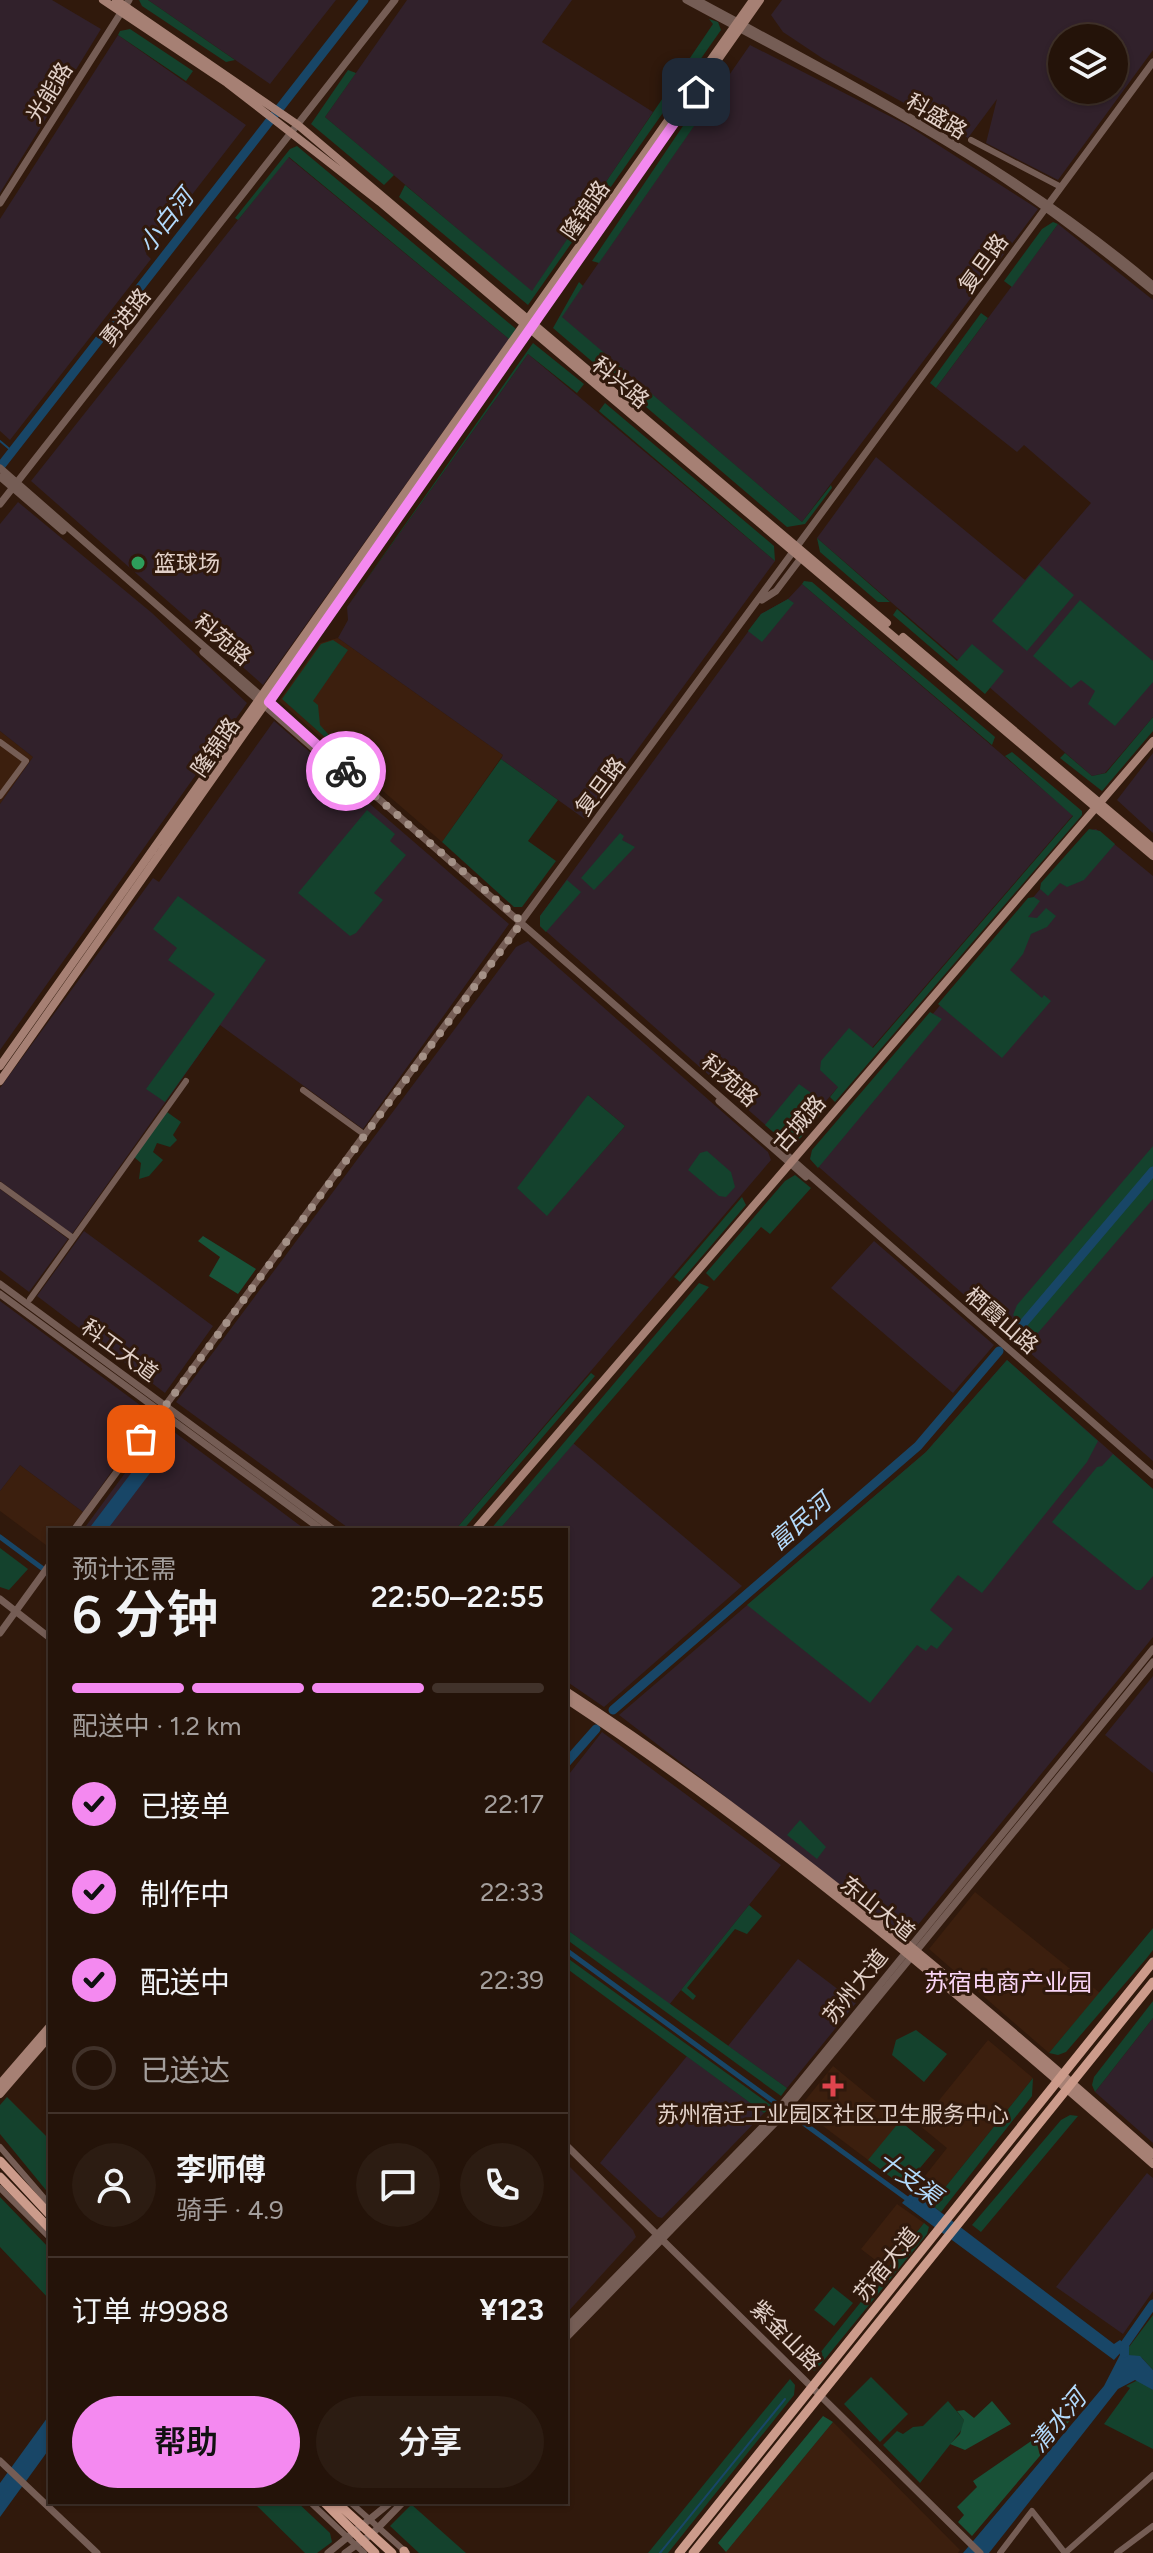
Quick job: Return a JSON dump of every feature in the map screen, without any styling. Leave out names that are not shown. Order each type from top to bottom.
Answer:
[{"type":"main road","name":"科兴路","points":[[103,0],[126,6]]},
{"type":"main road","name":"科兴路","points":[[116,0],[296,128],[1100,807]]},
{"type":"main road","name":"隆锦路","points":[[739,26],[753,0]]},
{"type":"main road","name":"隆锦路","points":[[0,1081],[760,0]]},
{"type":"main road","name":"隆锦路","points":[[0,1066],[264,703]]},
{"type":"main road","name":"古城路","points":[[1100,807],[1153,741]]},
{"type":"main road","name":"古城路","points":[[477,1528],[1153,748]]},
{"type":"main road","points":[[1100,807],[1153,848]]},
{"type":"main road","points":[[1100,807],[1153,856]]},
{"type":"main road","name":"古城路","points":[[484,1528],[792,1162]]},
{"type":"main road","name":"东山大道","points":[[568,1692],[765,1831],[1060,2077],[1153,2164]]},
{"type":"main road","name":"东山大道","points":[[568,1700],[709,1799],[911,1952]]},
{"type":"main road","name":"苏宿大道","points":[[693,2553],[950,2213],[1153,1962]]},
{"type":"main road","name":"苏宿大道","points":[[679,2553],[944,2241],[1153,1982]]},
{"type":"main road","points":[[0,2084],[48,2028]]},
{"type":"main road","points":[[0,2094],[48,2038]]},
{"type":"main road","name":"东山大道","points":[[1070,2086],[1153,2154]]},
{"type":"main road","points":[[0,2161],[48,2213]]},
{"type":"main road","points":[[0,2177],[48,2227]]},
{"type":"main road","points":[[0,2186],[17,2195]]},
{"type":"main road","points":[[326,2504],[392,2553]]},
{"type":"main road","points":[[338,2504],[375,2553]]},
{"type":"street","name":"勇进路","points":[[0,504],[12,483],[395,0]]},
{"type":"street","name":"科盛路","points":[[686,0],[739,26]]},
{"type":"street","name":"科盛路","points":[[697,0],[918,125],[1047,206],[1153,285]]},
{"type":"street","name":"光能路","points":[[0,203],[126,6]]},
{"type":"street","name":"复旦路","points":[[75,1528],[1153,62]]},
{"type":"street","points":[[971,140],[1061,187]]},
{"type":"street","name":"科盛路","points":[[1047,206],[1153,291]]},
{"type":"street","name":"科苑路","points":[[0,468],[12,483],[827,1192]]},
{"type":"street","name":"科苑路","points":[[0,477],[12,483]]},
{"type":"street","points":[[756,604],[776,591],[803,556]]},
{"type":"street","points":[[0,796],[26,761],[1,745]]},
{"type":"street","points":[[30,1299],[186,1081]]},
{"type":"street","points":[[303,1090],[365,1135]]},
{"type":"street","points":[[0,1185],[73,1238]]},
{"type":"street","name":"栖霞山路","points":[[827,1192],[1153,1475]]},
{"type":"street","name":"科工大道","points":[[0,1284],[319,1528]]},
{"type":"street","name":"科工大道","points":[[0,1294],[331,1528]]},
{"type":"street","points":[[0,1633],[48,1567]]},
{"type":"street","points":[[0,1599],[48,1636]]},
{"type":"street","name":"苏州大道","points":[[568,2336],[774,2120],[1153,1649]]},
{"type":"street","name":"苏州大道","points":[[911,1952],[1153,1662]]},
{"type":"street","points":[[0,2147],[48,2203]]},
{"type":"street","name":"紫金山路","points":[[568,2147],[980,2553]]},
{"type":"street","points":[[0,2186],[48,2236]]},
{"type":"street","name":"苏州大道","points":[[568,2326],[662,2237]]},
{"type":"street","points":[[0,2461],[97,2553]]},
{"type":"street","points":[[1000,2553],[1032,2511],[1065,2553],[1153,2475]]},
{"type":"street","points":[[313,2504],[363,2534],[405,2552]]},
{"type":"street","points":[[351,2504],[363,2534],[364,2553]]},
{"type":"street","points":[[345,2553],[389,2504]]},
{"type":"street","points":[[328,2553],[363,2534],[400,2504]]},
{"type":"street","points":[[1117,2553],[1153,2526]]},
{"type":"shaded area","points":[[0,0],[52,0],[101,29],[0,193]]},
{"type":"shaded area","points":[[148,0],[336,0],[270,84]]},
{"type":"shaded area","points":[[407,0],[572,0],[542,42],[653,112],[532,292],[325,117]]},
{"type":"shaded area","points":[[782,0],[1153,0],[1153,50],[1128,84],[1128,24],[1048,24],[1048,104],[1114,104],[1058,180],[986,143],[997,99],[968,138],[822,58],[783,32],[771,15]]},
{"type":"shaded area","points":[[118,35],[246,125],[146,254],[151,259],[10,440],[0,431],[0,219]]},
{"type":"shaded area","points":[[750,45],[907,125],[1038,209],[802,522],[561,317]]},
{"type":"shaded area","points":[[288,157],[509,339],[263,685],[31,481]]},
{"type":"shaded area","points":[[1058,224],[1153,300],[1153,717],[1105,773],[1092,776],[817,538],[876,457],[1025,580],[1091,503],[1024,445],[1017,452],[936,388]]},
{"type":"shaded area","points":[[528,354],[775,561],[586,820],[501,759],[503,755],[338,638],[348,620],[347,607]]},
{"type":"shaded area","points":[[18,502],[152,613],[247,703],[0,1050],[0,804],[33,757],[0,731],[0,524]]},
{"type":"shaded area","points":[[802,584],[1073,815],[788,1145],[540,926],[540,916],[761,614],[788,599]]},
{"type":"shaded area","points":[[338,638],[503,755],[442,842],[279,701],[320,643]]},
{"type":"shaded area","points":[[274,721],[509,924],[363,1129],[220,1025],[72,1234],[0,1181],[0,1088],[153,878],[159,882]]},
{"type":"shaded area","points":[[0,731],[33,757],[0,804]]},
{"type":"shaded area","points":[[1153,753],[1153,833],[1117,800]]},
{"type":"shaded area","points":[[1096,829],[1153,876],[1153,1461],[812,1161],[814,1152],[1091,830]]},
{"type":"shaded area","points":[[528,941],[768,1152],[771,1160],[457,1528],[348,1528],[176,1402],[516,947]],"holes":[[[588,1095],[625,1126],[547,1215]]]},
{"type":"shaded area","points":[[0,1189],[68,1239],[29,1292],[0,1270]]},
{"type":"shaded area","points":[[84,1231],[213,1326],[165,1393],[37,1296]]},
{"type":"shaded area","points":[[874,1241],[994,1345],[953,1393],[831,1288]]},
{"type":"shaded area","points":[[0,1301],[152,1414],[83,1512],[20,1465],[0,1491]]},
{"type":"shaded area","points":[[1007,1360],[1153,1489],[1153,1637],[908,1937],[619,1715],[926,1452]]},
{"type":"shaded area","points":[[162,1423],[303,1528],[84,1528]]},
{"type":"shaded area","points":[[573,1443],[742,1586],[604,1707],[568,1682],[568,1528],[501,1528]]},
{"type":"shaded area","points":[[20,1465],[83,1512],[71,1528],[48,1528],[48,1547],[0,1511],[0,1491]]},
{"type":"shaded area","points":[[1153,1676],[1153,1773],[1105,1735]]},
{"type":"shaded area","points":[[602,1732],[781,1865],[669,2005],[568,1930],[568,1775]]},
{"type":"shaded area","points":[[975,1892],[1100,1993],[1049,2053],[929,1949]]},
{"type":"shaded area","points":[[798,1959],[856,2003],[787,2088],[728,2046]]},
{"type":"shaded area","points":[[1153,2018],[1153,2143],[1095,2092]]},
{"type":"shaded area","points":[[988,2040],[1033,2078],[931,2205],[913,2191],[947,2148],[919,2125]]},
{"type":"shaded area","points":[[687,2056],[764,2113],[662,2218],[600,2163]]},
{"type":"shaded area","points":[[833,2066],[935,2150],[904,2187],[799,2108]]},
{"type":"shaded area","points":[[568,2165],[633,2230],[636,2237],[568,2312]]},
{"type":"shaded area","points":[[1147,2173],[1153,2178],[1153,2291],[1123,2334],[1056,2287]]},
{"type":"shaded area","points":[[897,2204],[924,2223],[887,2269],[861,2249]]},
{"type":"shaded area","points":[[833,2422],[960,2550],[958,2553],[725,2553]]},
{"type":"green space","points":[[139,0],[148,0],[235,60],[226,62],[142,6]]},
{"type":"green space","points":[[709,19],[718,22],[721,30],[528,305],[399,197],[405,185],[532,291],[713,24]]},
{"type":"green space","points":[[130,29],[193,71],[186,81],[118,35],[120,31]]},
{"type":"green space","points":[[348,70],[356,73],[325,117],[394,175],[384,185],[311,124]]},
{"type":"green space","points":[[691,114],[699,119],[599,263],[592,261]]},
{"type":"green space","points":[[297,146],[516,329],[509,339],[289,157],[238,220],[235,218],[290,149]]},
{"type":"green space","points":[[1053,222],[1058,224],[1012,287],[1004,281],[1042,229]]},
{"type":"green space","points":[[579,282],[583,286],[562,317],[629,374],[623,381],[616,382],[553,328]]},
{"type":"green space","points":[[981,313],[988,318],[936,388],[930,383]]},
{"type":"green space","points":[[533,343],[584,384],[577,393],[528,354],[347,607]]},
{"type":"green space","points":[[639,383],[802,522],[831,485],[832,488],[805,524],[787,527],[632,395]]},
{"type":"green space","points":[[605,403],[774,546],[775,561],[599,411]]},
{"type":"green space","points":[[817,538],[890,602],[878,602],[820,552]]},
{"type":"green space","points":[[1039,565],[1074,595],[1027,651],[992,621]]},
{"type":"green space","points":[[804,581],[812,582],[995,737],[992,745],[802,584]]},
{"type":"green space","points":[[788,599],[794,603],[762,642],[748,631],[761,614]]},
{"type":"green space","points":[[1080,600],[1153,661],[1153,682],[1115,726],[1088,704],[1095,691],[1081,680],[1071,688],[1033,656]]},
{"type":"green space","points":[[897,609],[957,661],[972,644],[1004,671],[985,694],[893,615]]},
{"type":"green space","points":[[333,640],[348,650],[313,701],[318,705],[320,725],[355,764],[282,699],[321,644]]},
{"type":"green space","points":[[1153,717],[1153,731],[1102,791],[1060,758],[1065,753],[1092,776],[1106,773]]},
{"type":"green space","points":[[1012,752],[1082,811],[1082,815],[835,1102],[830,1097],[838,1087],[820,1070],[821,1061],[849,1028],[873,1048],[1073,816],[1005,756]]},
{"type":"green space","points":[[501,759],[558,800],[528,841],[556,861],[522,907],[514,907],[442,842]]},
{"type":"green space","points":[[367,810],[395,834],[390,841],[406,855],[374,893],[383,900],[350,936],[298,893]]},
{"type":"green space","points":[[1089,829],[1100,831],[1115,844],[1084,880],[1067,887],[1060,883],[1048,896],[1040,889],[1041,883]]},
{"type":"green space","points":[[620,833],[624,836],[622,840],[635,847],[594,890],[581,878]]},
{"type":"green space","points":[[567,880],[581,892],[546,932],[540,926],[540,916]]},
{"type":"green space","points":[[178,896],[266,960],[165,1102],[146,1089],[215,994],[168,960],[177,948],[153,929]]},
{"type":"green space","points":[[1034,897],[1040,901],[1028,917],[1037,918],[1046,908],[1056,916],[1047,927],[1031,934],[1023,954],[1010,970],[1042,998],[1044,995],[1051,1001],[1002,1058],[938,1004],[1028,898]]},
{"type":"green space","points":[[930,1012],[942,1019],[818,1168],[810,1159],[812,1150]]},
{"type":"green space","points":[[799,1084],[825,1103],[826,1108],[792,1148],[765,1125]]},
{"type":"green space","points":[[588,1095],[625,1126],[547,1216],[517,1188]]},
{"type":"green space","points":[[167,1112],[181,1122],[173,1135],[177,1140],[170,1147],[157,1143],[153,1152],[163,1160],[149,1176],[139,1179],[141,1163],[134,1157]]},
{"type":"green space","points":[[1153,1146],[1153,1199],[1037,1334],[1013,1315],[1017,1305]]},
{"type":"green space","points":[[707,1151],[731,1172],[735,1187],[726,1197],[719,1196],[688,1170],[700,1153]]},
{"type":"green space","points":[[795,1175],[811,1188],[770,1234],[761,1227],[714,1281],[706,1273],[785,1181]]},
{"type":"green space","points":[[742,1197],[746,1205],[680,1282],[674,1277]]},
{"type":"green space","points":[[203,1236],[256,1269],[238,1294],[209,1276],[220,1257],[198,1241]]},
{"type":"green space","points":[[699,1283],[709,1287],[501,1528],[492,1528]]},
{"type":"green space","points":[[1007,1360],[1098,1441],[1087,1462],[982,1593],[958,1575],[930,1610],[953,1629],[937,1649],[931,1645],[926,1651],[917,1645],[870,1703],[747,1605],[926,1452]]},
{"type":"green space","points":[[591,1373],[595,1376],[465,1528],[457,1528]]},
{"type":"green space","points":[[1113,1454],[1153,1489],[1153,1576],[1141,1590],[1136,1590],[1052,1522],[1097,1467]]},
{"type":"green space","points":[[0,1548],[28,1569],[9,1590],[0,1587]]},
{"type":"green space","points":[[800,1820],[826,1847],[817,1859],[787,1835]]},
{"type":"green space","points":[[749,1905],[762,1916],[747,1934],[735,1929],[687,1988],[696,1996],[693,2000],[681,1990]]},
{"type":"green space","points":[[1153,1928],[1153,1950],[1146,1959],[1066,2052],[1058,2055],[1049,2053]]},
{"type":"green space","points":[[568,1930],[787,2088],[781,2096],[568,1940]]},
{"type":"green space","points":[[568,1958],[772,2106],[764,2113],[568,1969]]},
{"type":"green space","points":[[1153,2001],[1153,2018],[1095,2092],[1092,2085],[1094,2077]]},
{"type":"green space","points":[[916,2030],[947,2054],[924,2082],[892,2055],[896,2040]]},
{"type":"green space","points":[[1033,2078],[1032,2096],[941,2212],[931,2205]]},
{"type":"green space","points":[[7,2097],[48,2138],[48,2193],[0,2134],[0,2105]]},
{"type":"green space","points":[[1070,2115],[1078,2116],[981,2232],[972,2225],[1061,2120]]},
{"type":"green space","points":[[900,2121],[935,2150],[904,2187],[868,2160]]},
{"type":"green space","points":[[0,2197],[48,2247],[48,2298],[0,2247]]},
{"type":"green space","points":[[924,2223],[929,2227],[927,2234],[816,2370],[808,2368]]},
{"type":"green space","points":[[833,2287],[853,2303],[834,2326],[814,2310]]},
{"type":"green space","points":[[1153,2315],[1153,2370],[1142,2358],[1129,2355],[1129,2347]]},
{"type":"green space","points":[[871,2377],[908,2414],[880,2442],[844,2404]]},
{"type":"green space","points":[[790,2379],[795,2385],[794,2395],[668,2553],[648,2553]]},
{"type":"green space","points":[[1138,2380],[1153,2390],[1153,2449],[1104,2424],[1130,2388],[1126,2386]]},
{"type":"green space","points":[[948,2401],[964,2420],[963,2428],[920,2483],[883,2445],[897,2431],[903,2434],[913,2427],[923,2426]]},
{"type":"green space","points":[[992,2401],[1011,2424],[965,2450],[950,2444],[960,2434],[964,2420],[957,2411],[964,2410],[974,2418]]},
{"type":"green space","points":[[1078,2411],[972,2536],[958,2522],[964,2515],[957,2507],[977,2487],[973,2481],[1050,2428],[1053,2431]]},
{"type":"green space","points":[[823,2416],[833,2422],[726,2552],[718,2543]]},
{"type":"green space","points":[[255,2504],[299,2504],[330,2533],[332,2542],[317,2553],[305,2553]]},
{"type":"green space","points":[[411,2505],[466,2553],[419,2553],[390,2526]]},
{"type":"water","points":[[160,1435],[172,1444],[109,1528],[90,1528]]},
{"type":"water","points":[[913,2191],[1114,2344],[1120,2340],[1129,2347],[1129,2355],[1140,2356],[1153,2370],[1153,2390],[1135,2380],[1118,2389],[989,2553],[963,2553],[1104,2386],[1122,2351],[1114,2360],[902,2203]]},
{"type":"water","points":[[48,2417],[48,2451],[0,2517],[0,2483]]},
{"type":"waterway","name":"小白河","points":[[0,467],[364,0]]},
{"type":"waterway","points":[[0,441],[13,452]]},
{"type":"waterway","name":"富民河","points":[[1011,1338],[1153,1171]]},
{"type":"waterway","name":"富民河","points":[[613,1710],[918,1446],[999,1351]]},
{"type":"waterway","name":"十支渠","points":[[0,1537],[48,1573]]},
{"type":"waterway","name":"富民河","points":[[568,1761],[596,1729]]},
{"type":"waterway","name":"十支渠","points":[[568,1951],[910,2201]]},
{"type":"waterway","name":"清水河","points":[[1124,2353],[1125,2344],[1153,2304]]},
{"type":"waterway","points":[[660,2553],[785,2399]]},
{"type":"way so far","points":[[141,1439],[522,922],[346,771]]},
{"type":"place","name":"篮球场","points":[[138,563]]},
{"type":"place","name":"苏州宿迁工业园区社区卫生服务中心","points":[[833,2086]]},
{"type":"district","name":"苏宿电商产业园","points":[[1008,1983]]},
{"type":"route","points":[[346,771],[269,702],[696,92]]}]
